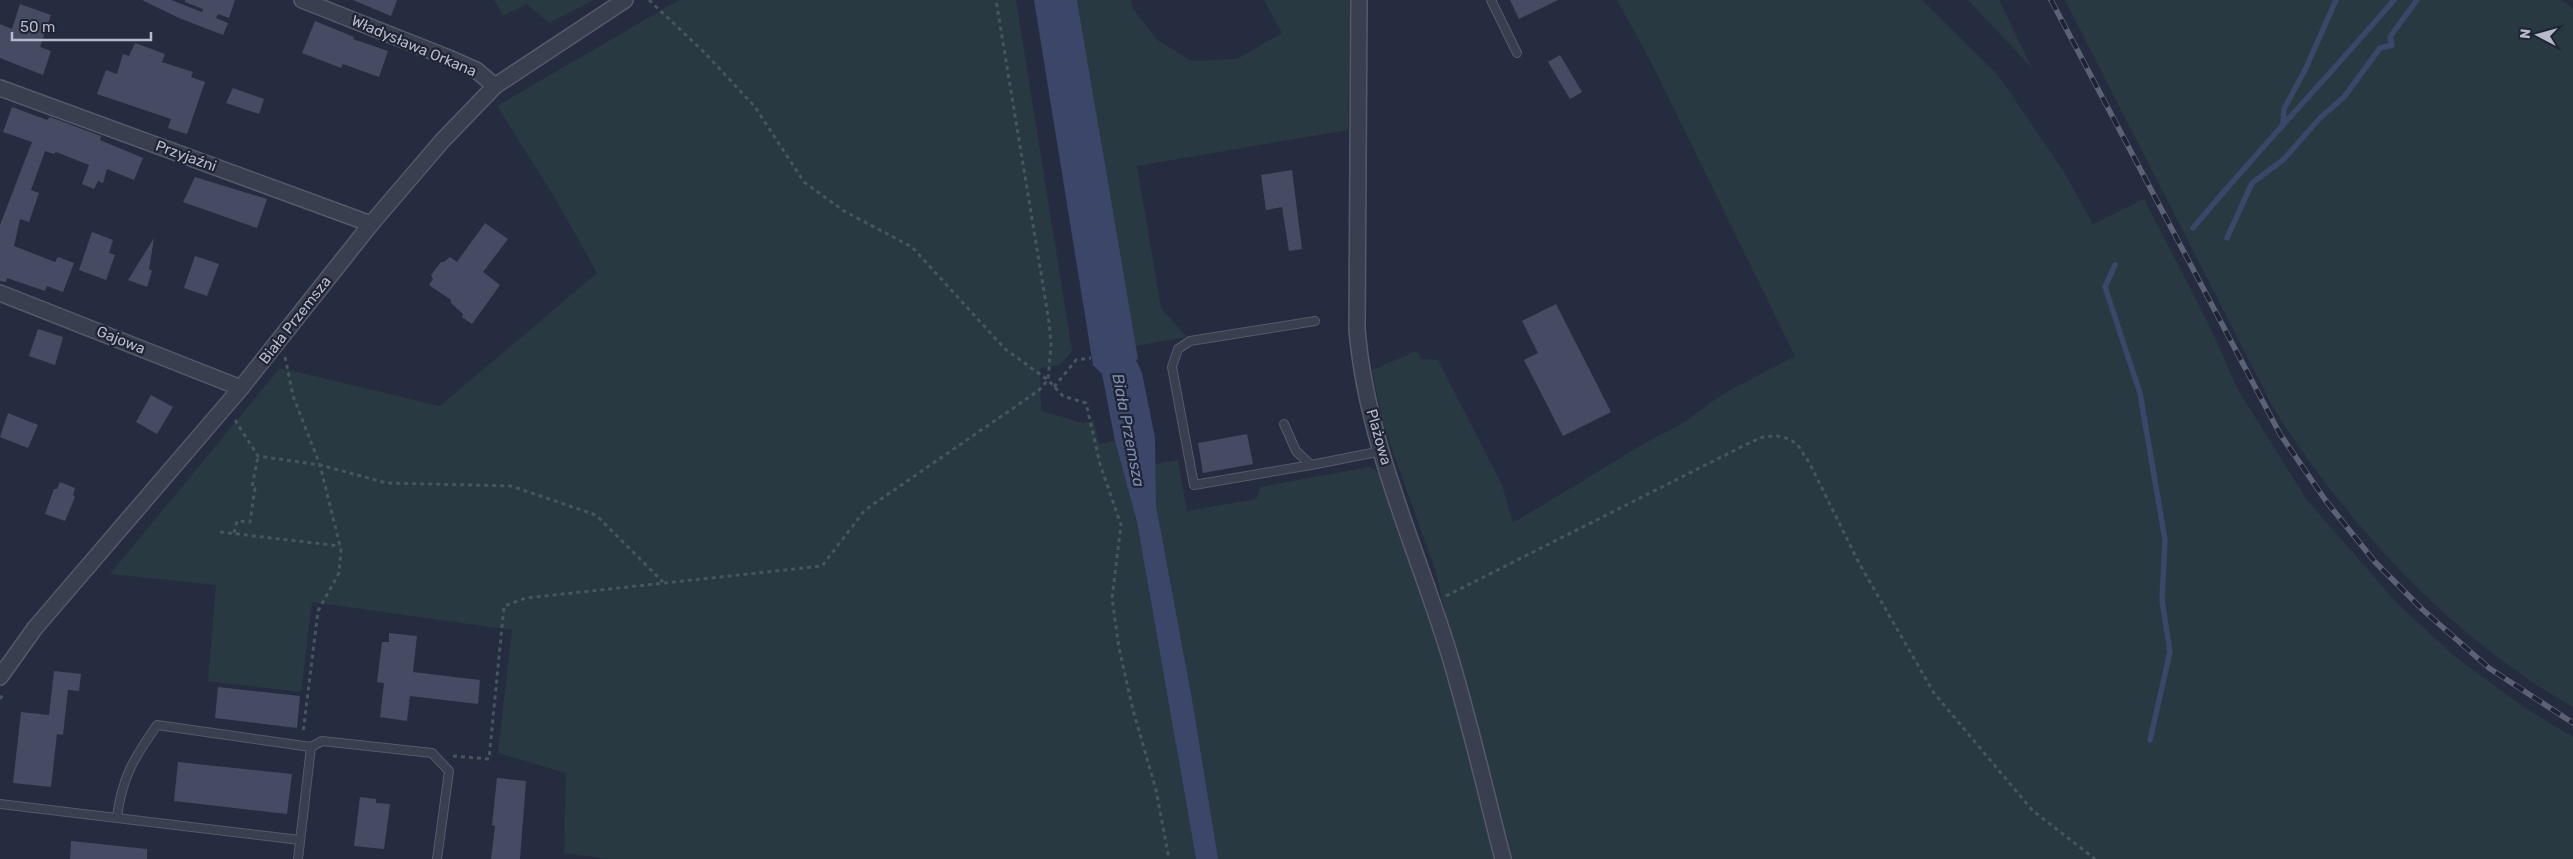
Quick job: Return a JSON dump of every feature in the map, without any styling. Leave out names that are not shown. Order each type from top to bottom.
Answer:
[{"type":"street","name":"Władysława Orkana","points":[[302,0],[476,70],[495,86]]},
{"type":"street","name":"Biała Przemsza","points":[[2,685],[36,628],[241,388],[371,224],[442,141],[495,86],[625,0]]},
{"type":"street","name":"Plażowa","points":[[1359,0],[1357,329],[1361,370],[1382,451],[1448,650],[1503,859]]},
{"type":"street","name":"Przyjaźni","points":[[0,88],[371,224]]},
{"type":"street","name":"Gajowa","points":[[0,293],[241,388]]},
{"type":"lane","points":[[1491,0],[1517,53]]},
{"type":"lane","points":[[1315,321],[1190,342],[1178,349],[1172,367],[1194,485],[1382,451]]},
{"type":"lane","points":[[1284,424],[1296,451],[1311,465]]},
{"type":"lane","points":[[116,817],[119,801],[132,762],[156,726],[301,746],[312,747],[322,741],[432,754],[449,771],[437,859]]},
{"type":"lane","points":[[298,859],[312,747]]},
{"type":"lane","points":[[0,804],[300,840]]},
{"type":"path","points":[[650,0],[705,53],[755,107],[804,182],[844,211],[912,247],[1005,349],[1048,380],[1063,396],[1086,403],[1100,464],[1121,525],[1112,598],[1118,648],[1133,710],[1156,790],[1169,859]]},
{"type":"path","points":[[432,754],[490,760],[504,606],[526,598],[822,566],[865,510],[1038,391],[1048,380],[1051,345],[1049,322],[996,0]]},
{"type":"path","points":[[279,361],[285,354],[293,396],[320,465],[340,546],[339,573],[318,611],[301,746]]},
{"type":"path","points":[[1054,387],[1076,360],[1091,358]]},
{"type":"path","points":[[227,425],[233,418],[258,456],[252,487],[255,488],[252,517],[250,522],[237,521],[234,534]]},
{"type":"path","points":[[1432,604],[1751,442],[1777,436],[1789,439],[1796,444],[1810,464],[1859,563],[1934,693],[2032,810],[2095,859]]},
{"type":"path","points":[[258,456],[320,465],[387,483],[511,486],[596,514],[664,582]]},
{"type":"path","points":[[220,532],[340,546]]},
{"type":"path","points":[[0,699],[2,685]]},
{"type":"shaded area","points":[[494,0],[594,0],[549,23],[527,4],[503,16]]},
{"type":"shaded area","points":[[679,0],[1016,0],[1072,351],[1060,365],[1040,368],[1041,411],[1083,423],[1094,421],[1099,444],[1115,441],[1137,522],[1196,859],[609,859],[564,853],[566,773],[498,753],[512,630],[312,602],[301,692],[208,681],[216,585],[110,574],[280,368],[440,406],[597,273],[555,198],[497,106]]},
{"type":"shaded area","points":[[1077,0],[1131,0],[1132,7],[1156,39],[1191,61],[1237,59],[1282,33],[1264,0],[1350,0],[1348,130],[1137,166],[1161,308],[1187,337],[1135,346]]},
{"type":"shaded area","points":[[1617,0],[1922,0],[1998,75],[2064,172],[2093,224],[2144,199],[2209,325],[2238,390],[2307,500],[2397,603],[2454,656],[2525,708],[2573,737],[2573,859],[1218,859],[1192,699],[1156,505],[1155,464],[1178,460],[1187,511],[1256,499],[1261,487],[1369,467],[1382,475],[1428,618],[1445,611],[1435,569],[1383,424],[1372,370],[1417,351],[1421,359],[1438,360],[1502,485],[1513,523],[1645,443],[1682,424],[1721,395],[1795,356],[1651,62]]},
{"type":"shaded area","points":[[1968,0],[1999,0],[2032,68]]},
{"type":"shaded area","points":[[2065,0],[2562,0],[2573,9],[2573,707],[2528,679],[2445,614],[2406,577],[2370,537],[2304,454],[2275,411]]},
{"type":"water","points":[[1034,0],[1077,0],[1138,359],[1136,360],[1142,373],[1155,438],[1156,505],[1192,699],[1218,859],[1196,859],[1137,522],[1115,441],[1102,374],[1093,365]]},
{"type":"building","points":[[142,0],[171,0],[202,12],[203,9],[185,2],[185,0],[235,0],[229,18],[218,14],[216,18],[228,23],[223,35],[179,18]]},
{"type":"building","points":[[353,0],[397,0],[391,16]]},
{"type":"building","points":[[1510,0],[1558,0],[1519,19]]},
{"type":"building","points":[[20,4],[51,15],[40,47],[51,51],[43,75],[0,58],[0,24],[12,29]]},
{"type":"building","points":[[315,21],[354,37],[353,39],[388,51],[379,77],[343,64],[341,68],[302,53]]},
{"type":"building","points":[[135,43],[165,54],[162,62],[193,72],[191,77],[205,82],[187,134],[168,128],[171,119],[97,94],[106,70],[117,74],[123,54],[129,56]]},
{"type":"building","points":[[1560,55],[1582,92],[1570,99],[1548,62]]},
{"type":"building","points":[[233,88],[264,99],[259,114],[226,103]]},
{"type":"building","points":[[12,107],[47,120],[50,117],[101,136],[100,140],[143,158],[134,180],[107,169],[103,183],[98,181],[94,189],[82,184],[89,165],[56,152],[54,154],[45,151],[31,190],[39,193],[29,222],[20,219],[14,246],[55,262],[58,257],[74,263],[63,292],[47,286],[45,291],[7,278],[6,282],[0,281],[0,225],[32,142],[3,132]]},
{"type":"building","points":[[1292,170],[1302,249],[1289,251],[1282,207],[1266,210],[1261,175]]},
{"type":"building","points":[[195,177],[267,199],[257,228],[183,202]]},
{"type":"building","points":[[485,223],[508,239],[483,272],[500,285],[472,324],[462,317],[463,314],[451,303],[451,300],[429,285],[433,279],[431,275],[441,262],[450,257],[457,262]]},
{"type":"building","points":[[92,232],[113,240],[109,253],[115,255],[106,280],[79,270]]},
{"type":"building","points":[[154,238],[149,269],[152,271],[147,287],[128,280]]},
{"type":"building","points":[[195,256],[219,264],[207,296],[184,288]]},
{"type":"building","points":[[1556,304],[1611,412],[1563,436],[1524,360],[1538,353],[1522,321]]},
{"type":"building","points":[[38,329],[63,337],[55,365],[29,356]]},
{"type":"building","points":[[151,395],[173,407],[157,434],[136,422]]},
{"type":"building","points":[[8,413],[38,425],[28,448],[0,437]]},
{"type":"building","points":[[1247,434],[1253,464],[1203,473],[1198,443]]},
{"type":"building","points":[[60,482],[75,488],[73,495],[75,497],[65,521],[45,514],[54,489],[57,489]]},
{"type":"building","points":[[389,633],[417,636],[413,672],[480,680],[478,704],[410,696],[407,721],[380,717],[384,683],[377,682],[382,642],[389,642]]},
{"type":"building","points":[[54,671],[81,674],[79,691],[68,690],[63,735],[57,734],[51,787],[13,783],[21,712],[49,715]]},
{"type":"building","points":[[218,687],[300,696],[297,728],[215,718]]},
{"type":"building","points":[[178,762],[292,774],[287,814],[174,801]]},
{"type":"building","points":[[497,778],[526,781],[520,859],[491,859],[495,826],[492,825]]},
{"type":"building","points":[[360,797],[376,799],[376,803],[390,804],[384,849],[354,846]]},
{"type":"building","points":[[71,841],[147,849],[147,859],[70,859]]},
{"type":"waterway","points":[[2283,125],[2284,109],[2305,70],[2336,0]]},
{"type":"waterway","points":[[2193,228],[2394,0]]},
{"type":"waterway","points":[[2227,238],[2252,183],[2283,160],[2320,118],[2344,97],[2380,48],[2392,45],[2390,37],[2417,0]]},
{"type":"waterway","points":[[2115,265],[2105,287],[2140,393],[2165,540],[2162,600],[2170,652],[2150,740]]},
{"type":"railway","points":[[2051,0],[2280,434],[2326,501],[2375,562],[2423,610],[2489,668],[2573,723]]}]
